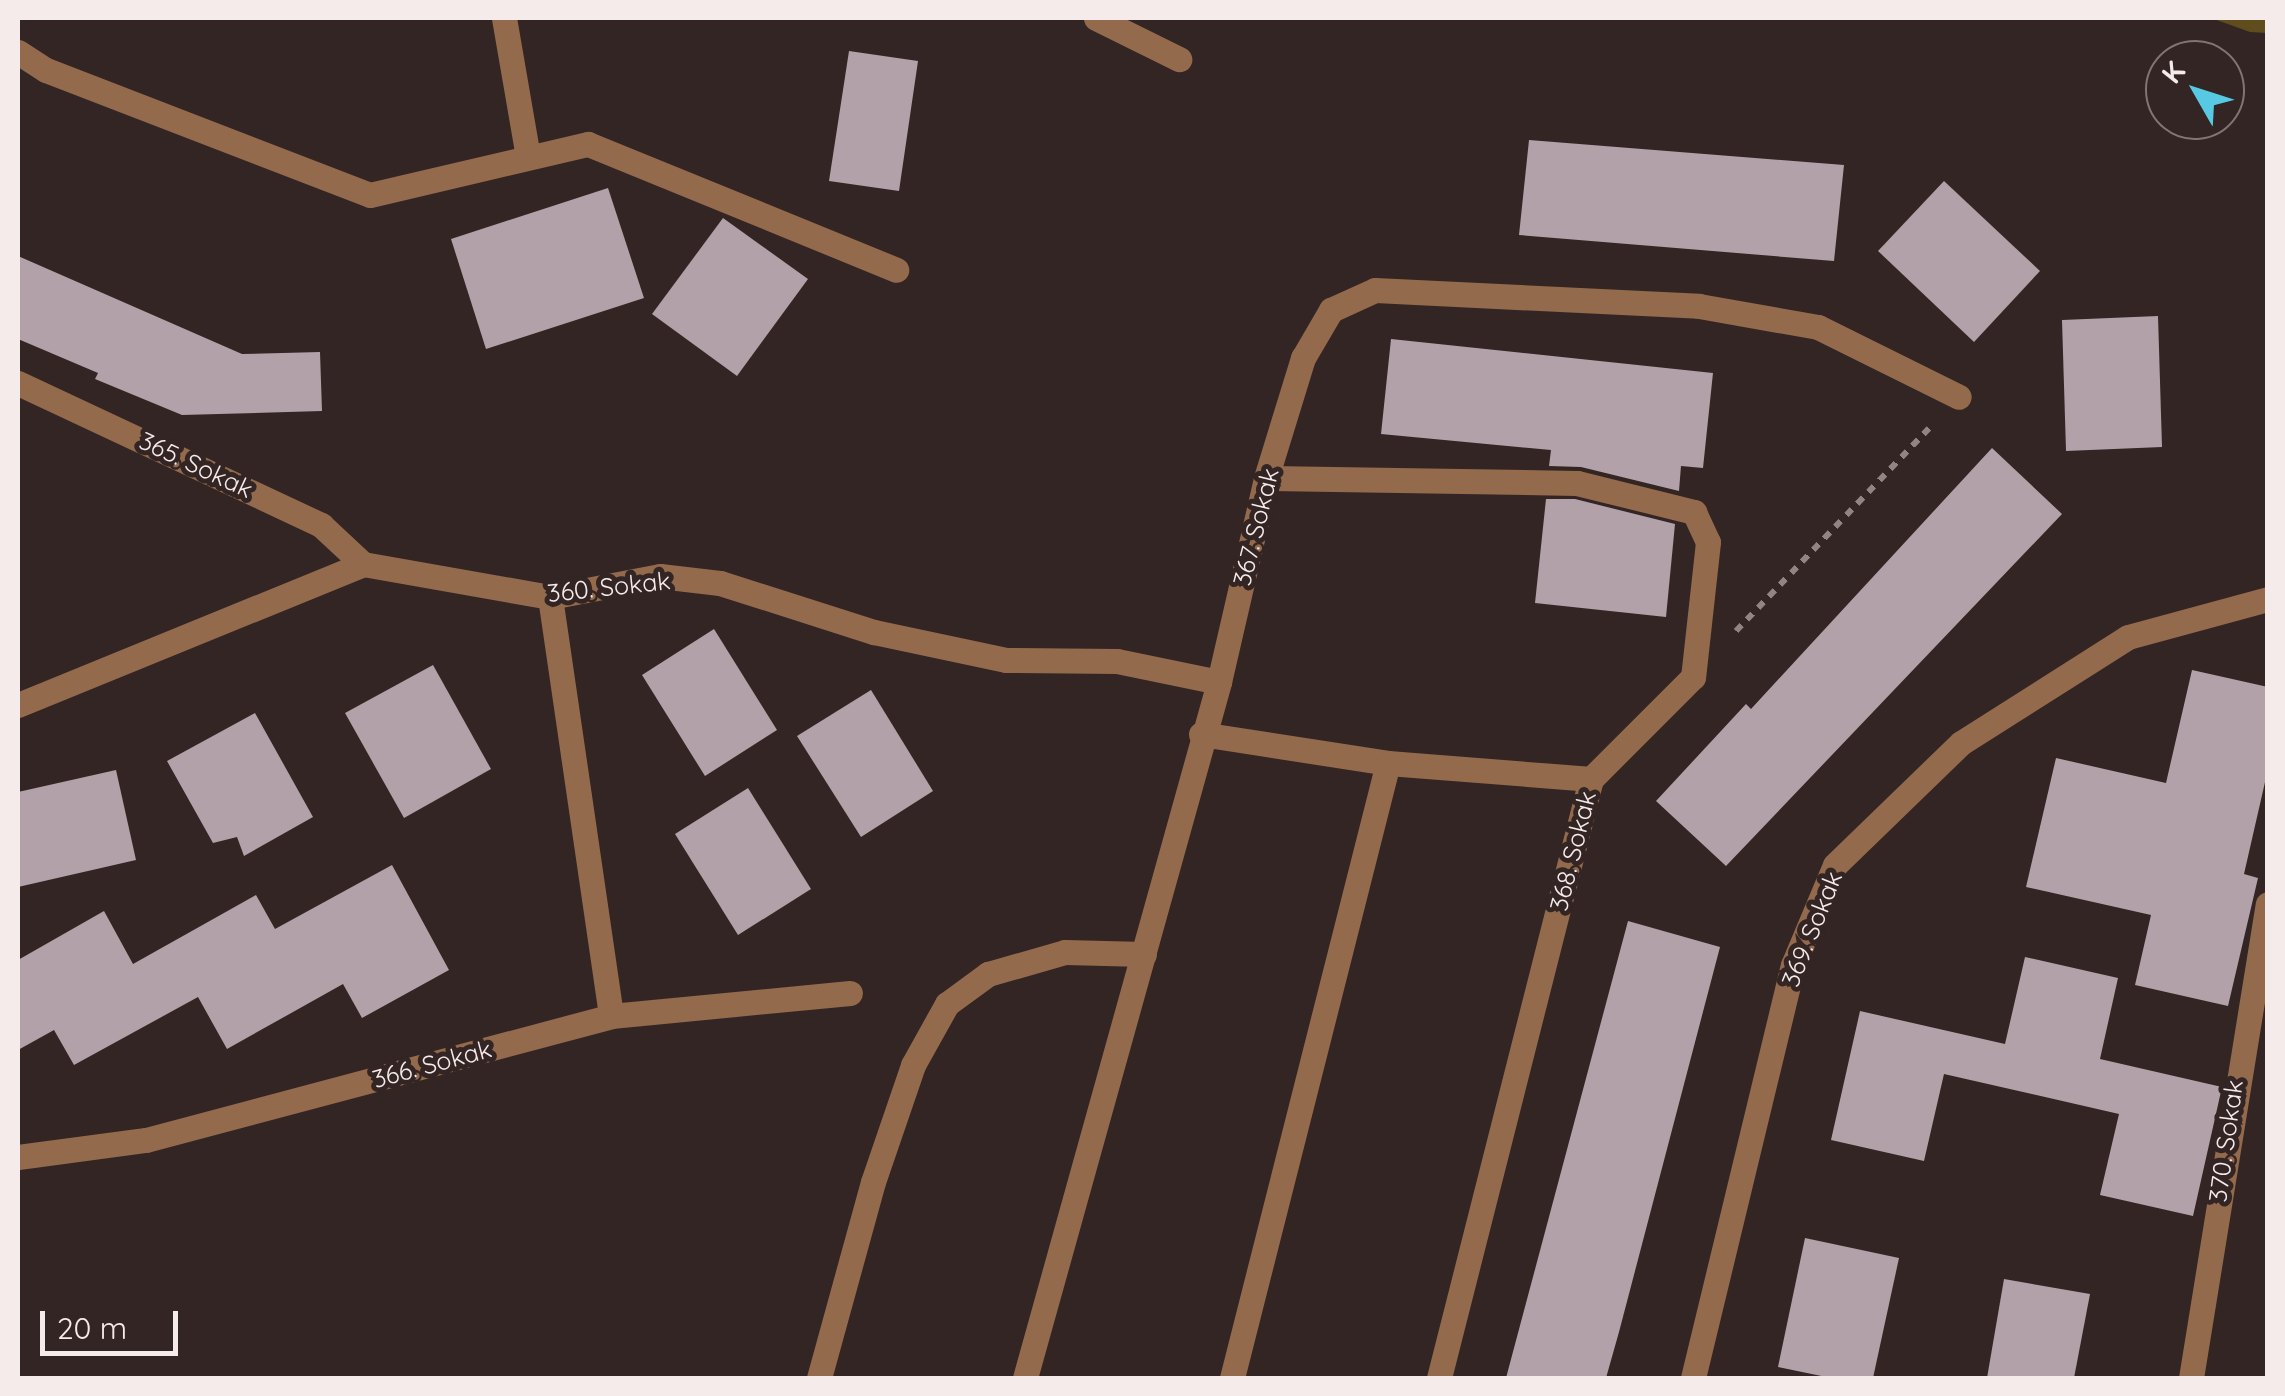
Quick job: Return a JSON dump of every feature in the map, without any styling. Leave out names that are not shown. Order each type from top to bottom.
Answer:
[{"type":"street","points":[[504,18],[528,157]]},
{"type":"street","points":[[1096,18],[1179,59]]},
{"type":"street","points":[[18,52],[46,70],[370,195],[588,144],[896,270]]},
{"type":"street","name":"367. Sokak","points":[[1025,1378],[1219,682],[1266,478],[1303,358],[1332,310],[1375,290],[1698,306],[1818,327],[1958,396]]},
{"type":"street","name":"365. Sokak","points":[[18,383],[320,524],[362,564]]},
{"type":"street","points":[[1266,478],[1577,483],[1694,512],[1708,542],[1693,677]]},
{"type":"street","points":[[18,705],[362,564]]},
{"type":"street","name":"360. Sokak","points":[[362,564],[550,597],[660,576],[720,583],[874,632],[987,656],[1117,661],[1219,682]]},
{"type":"street","points":[[550,597],[611,1016]]},
{"type":"street","name":"369. Sokak","points":[[1693,1378],[1793,964],[1835,865],[1961,744],[2128,638],[2268,600]]},
{"type":"street","name":"368. Sokak","points":[[1438,1378],[1591,779],[1693,677]]},
{"type":"street","points":[[1202,734],[1388,763],[1591,779]]},
{"type":"street","points":[[1232,1378],[1388,763]]},
{"type":"street","name":"370. Sokak","points":[[2191,1378],[2268,904]]},
{"type":"street","points":[[818,1378],[873,1182],[914,1065],[947,1004],[988,974],[1064,952],[1144,954]]},
{"type":"street","name":"366. Sokak","points":[[18,1157],[146,1140],[611,1016],[850,993]]},
{"type":"path","points":[[1693,677],[1958,396]]},
{"type":"shaded area","points":[[2211,18],[2267,18],[2267,33],[2250,32]]},
{"type":"building","points":[[849,51],[918,61],[899,191],[829,181]]},
{"type":"building","points":[[1529,140],[1844,165],[1834,261],[1519,235]]},
{"type":"building","points":[[1944,181],[2040,271],[1974,342],[1878,251]]},
{"type":"building","points":[[608,188],[644,298],[486,349],[451,239]]},
{"type":"building","points":[[723,218],[808,279],[737,376],[652,314]]},
{"type":"building","points":[[18,256],[242,354],[320,352],[322,411],[182,415],[95,379],[98,373],[18,339]]},
{"type":"building","points":[[2158,316],[2162,447],[2066,451],[2062,320]]},
{"type":"building","points":[[1391,339],[1713,373],[1703,468],[1681,466],[1679,491],[1581,467],[1549,466],[1551,450],[1381,434]]},
{"type":"building","points":[[1992,448],[2062,514],[1726,866],[1656,801],[1746,704],[1751,709]]},
{"type":"building","points":[[1546,499],[1575,499],[1675,524],[1666,617],[1535,603]]},
{"type":"building","points":[[714,629],[777,730],[705,776],[642,675]]},
{"type":"building","points":[[433,665],[491,769],[404,818],[345,713]]},
{"type":"building","points":[[2192,670],[2268,687],[2268,769],[2244,874],[2258,878],[2228,1006],[2135,985],[2151,915],[2026,887],[2056,758],[2166,783]]},
{"type":"building","points":[[871,690],[933,791],[861,837],[797,736]]},
{"type":"building","points":[[255,713],[313,817],[244,856],[237,837],[213,843],[167,761]]},
{"type":"building","points":[[116,770],[136,860],[18,887],[18,792]]},
{"type":"building","points":[[748,788],[811,889],[738,935],[675,834]]},
{"type":"building","points":[[392,865],[449,970],[362,1018],[343,984],[227,1049],[198,997],[74,1065],[54,1030],[18,1050],[18,960],[104,911],[133,964],[256,895],[275,929]]},
{"type":"building","points":[[1628,921],[1720,947],[1619,1332],[1606,1378],[1506,1378]]},
{"type":"building","points":[[2025,957],[2118,978],[2100,1059],[2222,1087],[2193,1216],[2100,1195],[2119,1114],[1944,1074],[1924,1161],[1831,1140],[1860,1011],[2005,1044]]},
{"type":"building","points":[[1805,1238],[1899,1258],[1873,1378],[1831,1378],[1778,1367]]},
{"type":"building","points":[[2004,1279],[2090,1294],[2074,1378],[1987,1378]]}]
